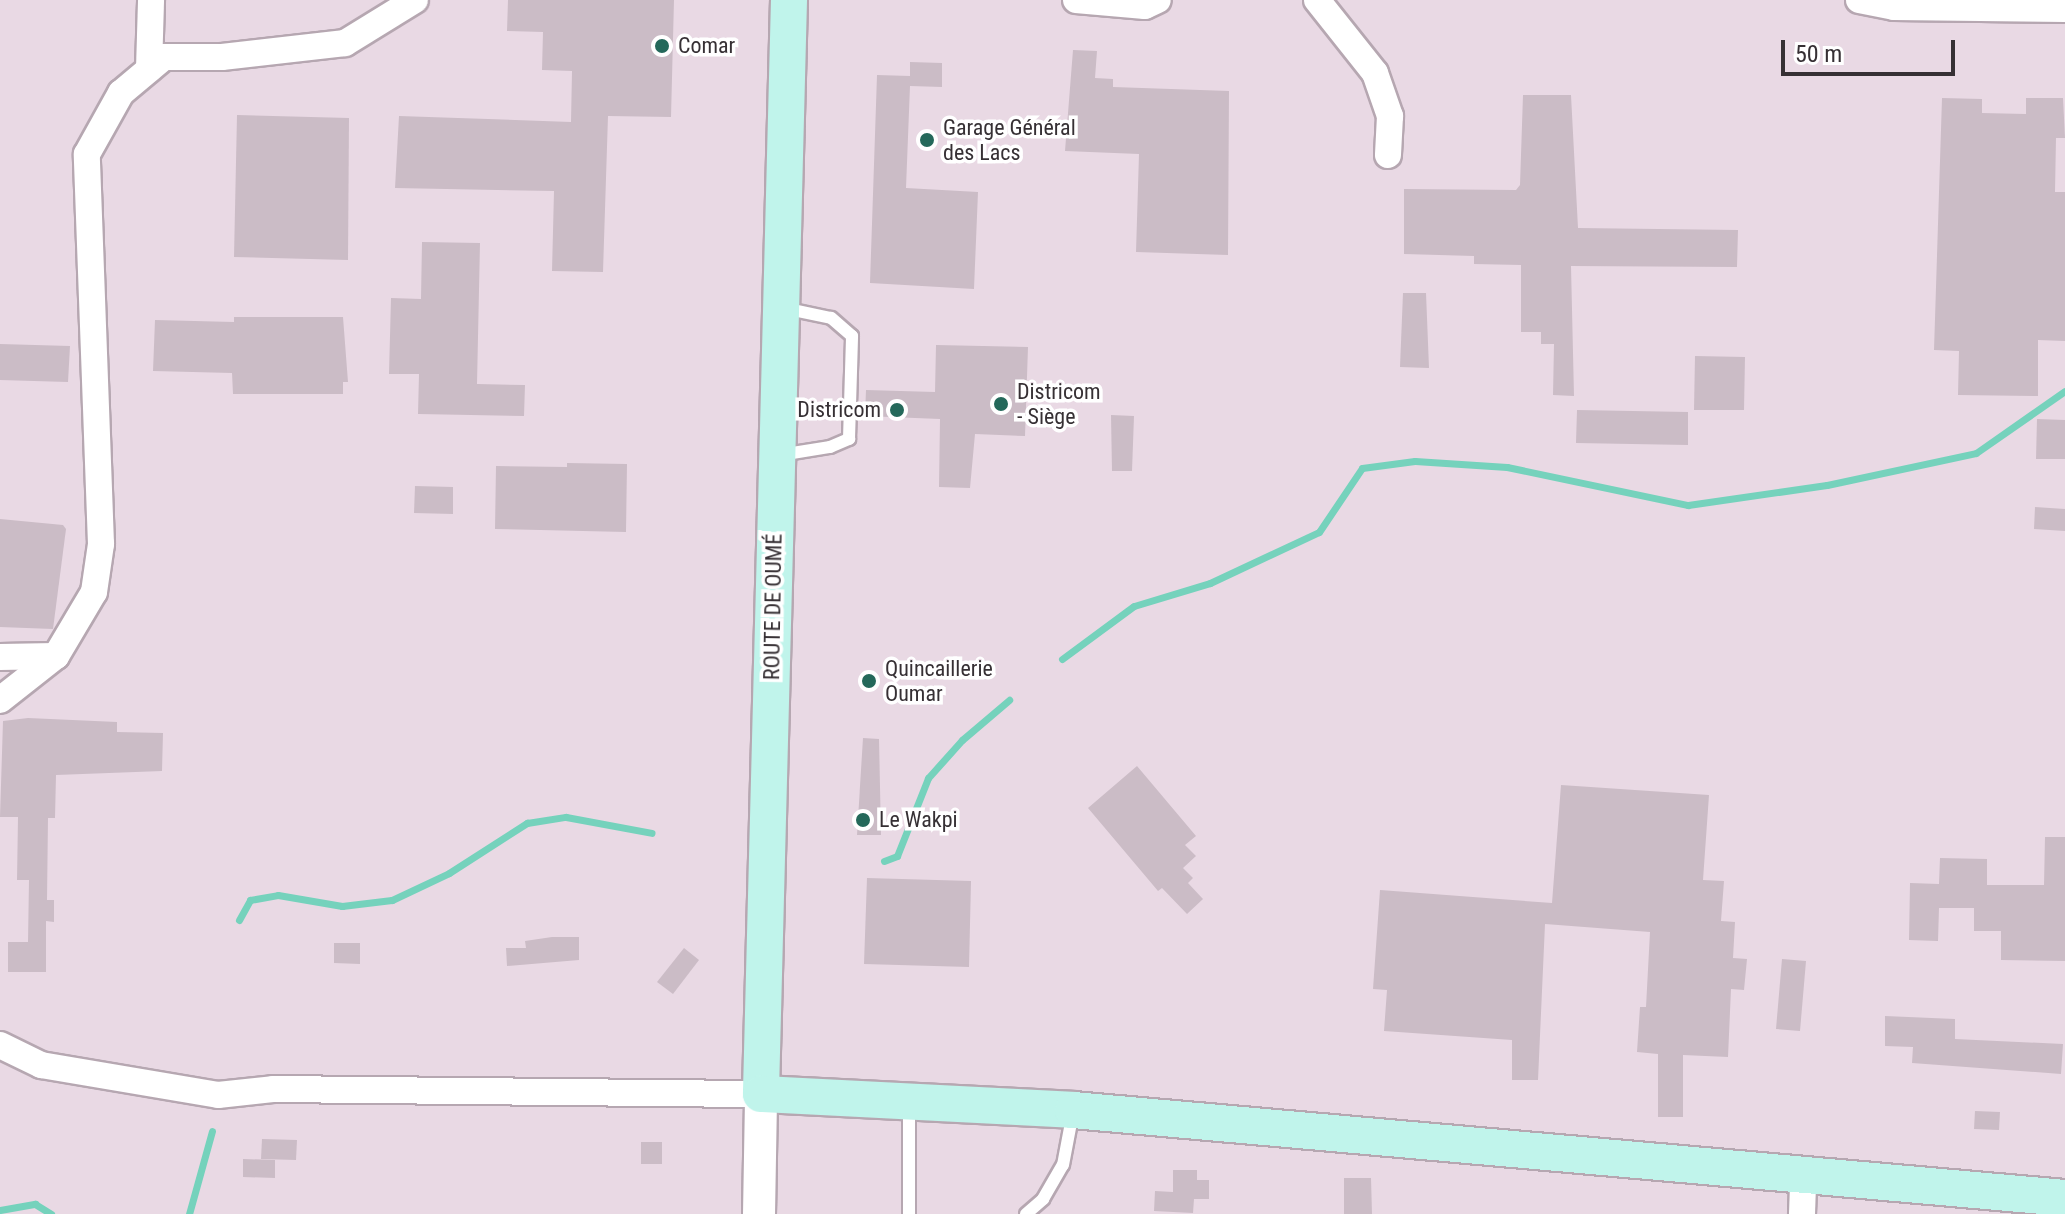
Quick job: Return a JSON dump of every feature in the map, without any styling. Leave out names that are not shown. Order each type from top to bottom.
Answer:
[{"type":"main road","name":"ROUTE DE OUMÉ","points":[[761,1094],[789,0]]},
{"type":"main road","points":[[761,1094],[1073,1110],[2065,1198]]},
{"type":"street","points":[[149,69],[151,0]]},
{"type":"street","points":[[0,700],[56,656],[94,592],[101,544],[87,154],[121,93],[164,57],[222,57],[345,43],[415,0]]},
{"type":"street","points":[[1076,0],[1145,6],[1158,0]]},
{"type":"street","points":[[1317,0],[1375,73],[1390,116],[1388,155]]},
{"type":"street","points":[[1859,0],[2065,9]]},
{"type":"street","points":[[0,657],[56,656]]},
{"type":"street","points":[[0,1045],[41,1065],[218,1095],[273,1089],[761,1094]]},
{"type":"street","name":"ROUTE DE OUMÉ","points":[[759,1214],[761,1094]]},
{"type":"street","points":[[1802,1214],[1803,1177]]},
{"type":"lane","points":[[777,455],[830,447],[849,439],[852,336],[831,318],[780,307]]},
{"type":"lane","points":[[909,1102],[909,1214]]},
{"type":"lane","points":[[1026,1214],[1043,1199],[1063,1165],[1073,1110]]},
{"type":"building","points":[[508,0],[674,0],[671,117],[608,116],[603,272],[552,271],[554,191],[395,188],[399,116],[571,122],[572,71],[542,70],[543,32],[507,31]]},
{"type":"building","points":[[1073,50],[1097,51],[1095,78],[1113,79],[1113,87],[1229,91],[1228,255],[1136,252],[1139,154],[1065,151]]},
{"type":"building","points":[[910,62],[942,63],[942,87],[910,86],[906,188],[978,192],[974,289],[870,283],[877,75],[910,76]]},
{"type":"building","points":[[1523,95],[1571,95],[1578,228],[1738,230],[1737,267],[1571,266],[1574,396],[1553,395],[1554,344],[1541,344],[1541,332],[1521,332],[1521,265],[1474,264],[1474,256],[1404,254],[1404,189],[1516,190],[1520,185]]},
{"type":"building","points":[[1942,98],[1982,99],[1982,113],[2026,114],[2026,98],[2063,98],[2065,138],[2056,138],[2055,192],[2065,192],[2065,341],[2038,340],[2038,396],[1958,395],[1959,351],[1934,350]]},
{"type":"building","points":[[237,115],[349,118],[348,260],[234,257]]},
{"type":"building","points":[[422,242],[480,243],[477,384],[525,385],[524,416],[418,414],[419,374],[389,374],[391,298],[421,299]]},
{"type":"building","points":[[1403,293],[1426,293],[1429,368],[1400,367]]},
{"type":"building","points":[[234,317],[343,317],[348,382],[343,382],[343,394],[233,394],[232,373],[153,371],[155,320],[234,322]]},
{"type":"building","points":[[0,344],[70,346],[68,382],[0,380]]},
{"type":"building","points":[[936,345],[1028,347],[1025,436],[975,434],[970,488],[939,487],[940,419],[865,416],[866,390],[935,392]]},
{"type":"building","points":[[1695,356],[1745,357],[1744,410],[1694,410]]},
{"type":"building","points":[[1577,410],[1688,412],[1688,445],[1576,443]]},
{"type":"building","points":[[1111,415],[1134,416],[1132,471],[1112,471]]},
{"type":"building","points":[[2037,419],[2065,420],[2065,459],[2036,459]]},
{"type":"building","points":[[567,463],[627,464],[626,532],[495,529],[496,466],[567,467]]},
{"type":"building","points":[[415,486],[453,487],[453,514],[414,513]]},
{"type":"building","points":[[2035,507],[2065,509],[2065,531],[2034,529]]},
{"type":"building","points":[[0,519],[63,525],[66,529],[53,629],[0,627]]},
{"type":"building","points":[[28,718],[117,722],[117,732],[163,733],[162,771],[56,775],[55,818],[48,818],[47,900],[54,900],[54,922],[46,921],[46,972],[8,972],[8,942],[28,942],[29,880],[17,880],[18,817],[0,817],[3,721]]},
{"type":"building","points":[[863,738],[879,739],[881,835],[857,835]]},
{"type":"building","points":[[1137,766],[1196,836],[1185,845],[1196,856],[1183,868],[1193,878],[1188,883],[1203,899],[1187,914],[1162,888],[1158,891],[1088,808]]},
{"type":"building","points":[[1561,785],[1709,795],[1703,880],[1724,881],[1721,921],[1735,922],[1733,958],[1747,959],[1744,990],[1731,989],[1728,1057],[1683,1055],[1683,1117],[1658,1117],[1658,1054],[1637,1052],[1640,1007],[1646,1007],[1650,932],[1545,924],[1538,1080],[1512,1080],[1512,1040],[1384,1031],[1387,990],[1373,989],[1380,890],[1552,903]]},
{"type":"building","points":[[2045,837],[2065,837],[2065,961],[2001,960],[2001,931],[1974,931],[1974,908],[1939,908],[1938,941],[1909,940],[1910,883],[1939,884],[1940,858],[1987,859],[1987,885],[2044,885]]},
{"type":"building","points":[[867,878],[971,881],[969,967],[864,964]]},
{"type":"building","points":[[579,937],[579,960],[507,966],[506,948],[526,948],[525,941]]},
{"type":"building","points":[[334,943],[360,943],[360,964],[334,963]]},
{"type":"building","points":[[684,948],[699,960],[673,994],[657,982]]},
{"type":"building","points":[[1782,959],[1806,961],[1800,1031],[1776,1029]]},
{"type":"building","points":[[1885,1016],[1955,1019],[1955,1039],[2063,1044],[2061,1074],[1912,1063],[1913,1047],[1885,1046]]},
{"type":"building","points":[[1975,1111],[2000,1112],[1999,1130],[1974,1129]]},
{"type":"building","points":[[262,1139],[297,1140],[296,1160],[261,1159]]},
{"type":"building","points":[[641,1142],[662,1142],[662,1164],[641,1164]]},
{"type":"building","points":[[243,1159],[275,1160],[275,1178],[243,1177]]},
{"type":"building","points":[[1173,1170],[1197,1170],[1197,1180],[1209,1180],[1209,1199],[1194,1199],[1193,1213],[1154,1211],[1155,1191],[1173,1192]]},
{"type":"building","points":[[1344,1178],[1371,1178],[1372,1214],[1344,1214]]},
{"type":"waterway","points":[[1062,659],[1134,606],[1210,583],[1319,532],[1362,468],[1415,461],[1507,467],[1688,505],[1827,485],[1976,453],[2065,391]]},
{"type":"waterway","points":[[884,861],[897,856],[928,778],[962,740],[1009,700]]},
{"type":"waterway","points":[[239,920],[250,900],[278,895],[342,906],[392,900],[449,873],[527,823],[566,817],[652,833]]},
{"type":"waterway","points":[[189,1214],[212,1131]]},
{"type":"waterway","points":[[0,1210],[35,1204],[51,1214]]},
{"type":"place","name":"Comar","points":[[662,46]]},
{"type":"place","name":"Garage Général des Lacs","points":[[927,140]]},
{"type":"place","name":"Districom - Siège","points":[[1001,404]]},
{"type":"place","name":"Districom","points":[[897,410]]},
{"type":"place","name":"Quincaillerie Oumar","points":[[869,681]]},
{"type":"place","name":"Le Wakpi","points":[[863,820]]}]
